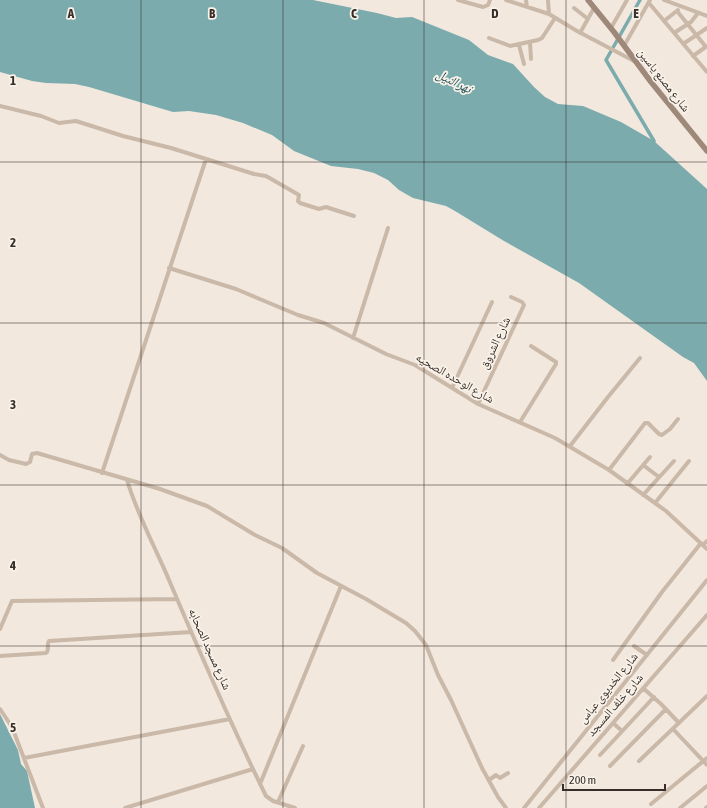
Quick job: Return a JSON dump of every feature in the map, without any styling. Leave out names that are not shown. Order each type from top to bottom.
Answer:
[{"type":"main road","name":"شارع مصنع ياسين","points":[[584,0],[588,4],[591,3],[707,151]]},
{"type":"street","points":[[458,0],[483,7],[488,5],[490,0]]},
{"type":"street","points":[[506,0],[549,14],[580,33],[635,61]]},
{"type":"street","points":[[526,0],[527,7]]},
{"type":"street","points":[[548,0],[549,14]]},
{"type":"street","points":[[664,0],[707,16]]},
{"type":"street","points":[[612,30],[625,1]]},
{"type":"street","points":[[622,43],[649,1],[707,72]]},
{"type":"street","points":[[580,33],[588,20],[591,3]]},
{"type":"street","points":[[664,21],[677,11],[680,6]]},
{"type":"street","points":[[574,8],[588,20]]},
{"type":"street","points":[[677,11],[707,47],[693,56]]},
{"type":"street","points":[[674,33],[694,19],[698,12]]},
{"type":"street","points":[[490,38],[509,45],[530,42],[542,38],[555,18]]},
{"type":"street","points":[[683,44],[707,28]]},
{"type":"street","points":[[530,42],[531,59]]},
{"type":"street","points":[[519,44],[524,64]]},
{"type":"street","points":[[702,67],[707,63]]},
{"type":"street","points":[[0,106],[41,116],[61,123],[76,121],[123,136],[154,143],[254,174],[269,177],[299,195],[298,201],[300,203],[319,209],[326,208],[354,216]]},
{"type":"street","points":[[102,473],[206,159]]},
{"type":"street","points":[[353,338],[388,228]]},
{"type":"street","name":"شارع الوحده الصحيه","points":[[169,268],[236,289],[298,315],[324,323],[386,354],[415,365],[478,404],[570,446],[609,470],[666,511],[707,549]]},
{"type":"street","name":"شارع الشروق","points":[[478,404],[524,305],[522,302],[511,297]]},
{"type":"street","points":[[452,388],[492,302]]},
{"type":"street","points":[[520,422],[556,364],[556,362],[531,346]]},
{"type":"street","points":[[570,446],[640,358]]},
{"type":"street","points":[[609,470],[645,423],[648,423],[662,435],[670,429],[678,419]]},
{"type":"street","points":[[0,455],[9,460],[26,464],[29,463],[32,454],[36,453],[160,489],[207,506],[255,535],[282,548],[317,573],[406,623],[424,642],[466,735],[489,780],[506,808]]},
{"type":"street","points":[[627,484],[650,457]]},
{"type":"street","points":[[643,495],[674,460]]},
{"type":"street","points":[[656,503],[689,461]]},
{"type":"street","points":[[643,465],[659,478]]},
{"type":"street","name":"شارع مسجد الصحابه","points":[[127,480],[137,509],[260,784],[268,798],[295,808]]},
{"type":"street","points":[[613,660],[662,592],[707,540]]},
{"type":"street","name":"شارع الخديوى عباس","points":[[524,808],[707,580]]},
{"type":"street","points":[[260,784],[341,586]]},
{"type":"street","points":[[0,629],[12,601],[177,599]]},
{"type":"street","name":"شارع خلف المسجد","points":[[539,808],[707,615]]},
{"type":"street","points":[[0,656],[46,653],[48,650],[49,641],[191,632]]},
{"type":"street","points":[[634,646],[647,655]]},
{"type":"street","points":[[643,688],[654,697],[679,723]]},
{"type":"street","points":[[639,761],[707,696]]},
{"type":"street","points":[[600,755],[654,697]]},
{"type":"street","points":[[0,709],[12,727],[44,808]]},
{"type":"street","points":[[610,766],[666,709]]},
{"type":"street","points":[[24,758],[230,719]]},
{"type":"street","points":[[613,723],[622,731]]},
{"type":"street","points":[[673,729],[705,760],[707,765]]},
{"type":"street","points":[[278,802],[304,746]]},
{"type":"street","points":[[651,804],[705,760]]},
{"type":"street","points":[[125,808],[253,769]]},
{"type":"street","points":[[489,780],[496,775],[500,778],[508,773]]},
{"type":"street","points":[[680,808],[707,786]]},
{"type":"water","name":"نهر النيل","points":[[0,0],[313,0],[396,18],[412,17],[469,40],[488,55],[513,64],[545,97],[558,104],[583,106],[621,122],[654,141],[707,189],[707,381],[694,363],[683,357],[579,283],[504,241],[446,206],[413,198],[399,190],[388,180],[374,173],[358,169],[331,166],[294,151],[272,135],[243,123],[216,115],[189,111],[173,112],[89,87],[75,84],[32,81],[0,72]]},
{"type":"water","points":[[0,714],[18,750],[21,764],[27,771],[35,808],[0,808]]},
{"type":"waterway","points":[[640,0],[606,60],[654,141]]}]
